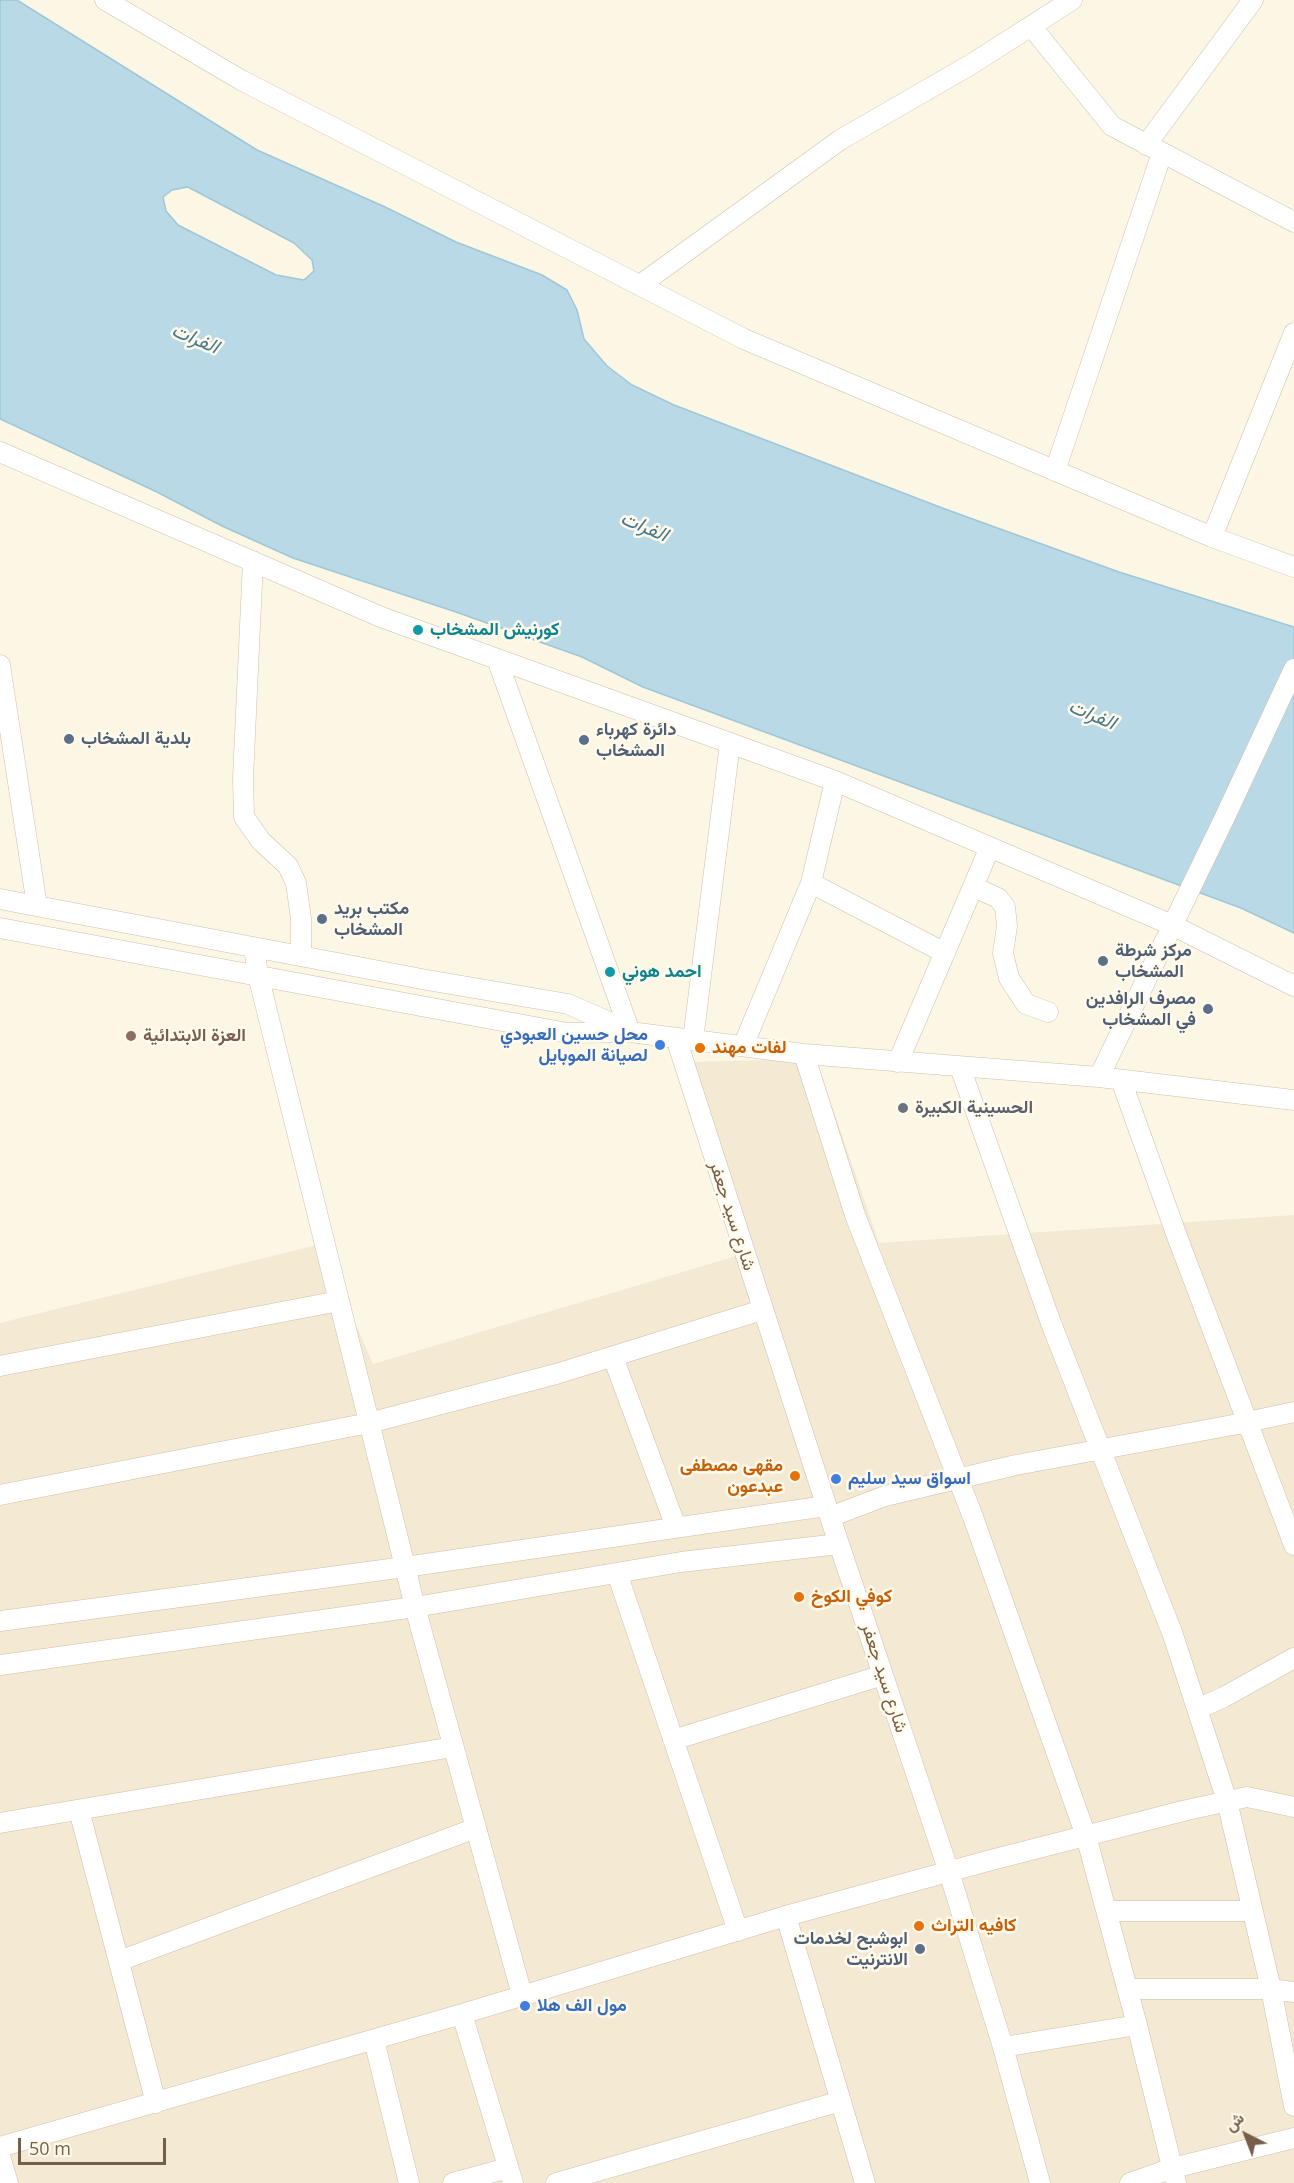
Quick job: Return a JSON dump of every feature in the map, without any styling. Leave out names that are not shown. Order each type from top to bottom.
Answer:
[{"type":"street","points":[[105,0],[241,80],[744,339],[1212,537],[1294,567]]},
{"type":"street","points":[[640,285],[840,140],[970,64],[1072,0]]},
{"type":"street","points":[[1055,471],[1154,149],[1253,0]]},
{"type":"street","points":[[1030,26],[1112,126],[1294,222]]},
{"type":"street","points":[[1212,537],[1294,333]]},
{"type":"street","points":[[0,452],[381,617],[835,781],[1172,925],[1294,986]]},
{"type":"street","points":[[253,561],[243,778],[244,817],[261,840],[288,866],[296,884],[301,919],[301,956]]},
{"type":"street","points":[[497,659],[630,1032]]},
{"type":"street","points":[[0,665],[37,906]]},
{"type":"street","points":[[1098,1077],[1294,669]]},
{"type":"street","points":[[684,1039],[730,743]]},
{"type":"street","points":[[743,1046],[811,883],[835,781]]},
{"type":"street","points":[[898,1062],[990,847]]},
{"type":"street","points":[[811,883],[945,953]]},
{"type":"street","points":[[974,887],[998,898],[1005,907],[1007,926],[1003,953],[1009,978],[1026,1004],[1048,1012]]},
{"type":"street","points":[[0,899],[254,948],[568,1004],[630,1032]]},
{"type":"street","points":[[0,928],[567,1033],[630,1032],[804,1054],[1098,1077],[1293,1103]]},
{"type":"street","points":[[254,948],[258,975],[415,1607],[522,1995]]},
{"type":"street","name":"شارع سيد جعفر","points":[[684,1039],[762,1310],[949,1872],[1003,2047],[1040,2183]]},
{"type":"street","points":[[804,1054],[855,1215],[958,1479],[1086,1836],[1137,2025],[1174,2176]]},
{"type":"street","points":[[960,1067],[1051,1323],[1173,1635],[1227,1801],[1271,1989],[1294,2106]]},
{"type":"street","points":[[1121,1080],[1294,1545]]},
{"type":"street","points":[[0,1366],[339,1301]]},
{"type":"street","points":[[0,1495],[369,1423],[556,1374],[762,1310]]},
{"type":"street","points":[[613,1357],[676,1527]]},
{"type":"street","points":[[0,1621],[405,1567],[676,1527],[828,1512],[1016,1465],[1294,1412]]},
{"type":"street","points":[[0,1665],[415,1607],[681,1562],[839,1544]]},
{"type":"street","points":[[617,1573],[738,1930]]},
{"type":"street","points":[[1197,1709],[1224,1697],[1294,1658]]},
{"type":"street","points":[[673,1740],[883,1675]]},
{"type":"street","points":[[0,1823],[453,1746]]},
{"type":"street","points":[[0,2147],[374,2040],[786,1916],[1086,1836],[1247,1797],[1294,1807]]},
{"type":"street","points":[[79,1810],[156,2103]]},
{"type":"street","points":[[118,1961],[476,1828]]},
{"type":"street","points":[[1107,1911],[1252,1911]]},
{"type":"street","points":[[786,1916],[865,2183]]},
{"type":"street","points":[[1127,1989],[1271,1989],[1294,1992]]},
{"type":"street","points":[[453,2183],[511,2175],[462,2014]]},
{"type":"street","points":[[1003,2047],[1137,2025]]},
{"type":"street","points":[[374,2040],[409,2183]]},
{"type":"street","points":[[556,2183],[841,2101]]},
{"type":"street","points":[[1130,2183],[1174,2176],[1294,2138]]},
{"type":"street","points":[[0,2156],[8,2183]]},
{"type":"shaded area","points":[[816,1059],[879,1243],[1294,1215],[1294,2183],[0,2183],[0,1323],[321,1244],[373,1364],[743,1254],[688,1062]]},
{"type":"water","name":"الفرات","points":[[0,0],[17,0],[257,150],[383,206],[456,242],[542,275],[567,290],[577,310],[584,339],[607,366],[632,385],[674,405],[945,509],[1119,572],[1294,627],[1294,933],[1241,908],[643,687],[582,657],[293,558],[0,419]],"holes":[[[188,187],[294,243],[312,260],[314,271],[304,280],[276,275],[178,225],[166,211],[163,197],[172,190]]]},
{"type":"place","name":"كورنيش المشخاب","points":[[418,630]]},
{"type":"place","name":"بلدية المشخاب","points":[[69,739]]},
{"type":"place","name":"دائرة كهرباء المشخاب","points":[[584,740]]},
{"type":"place","name":"مكتب بريد المشخاب","points":[[322,919]]},
{"type":"place","name":"مركز شرطة المشخاب","points":[[1103,961]]},
{"type":"place","name":"احمد هوني","points":[[610,972]]},
{"type":"place","name":"مصرف الرافدين في المشخاب","points":[[1208,1009]]},
{"type":"place","name":"العزة الابتدائية","points":[[131,1036]]},
{"type":"place","name":"محل حسين العبودي لصيانة الموبايل","points":[[660,1045]]},
{"type":"place","name":"لفات مهند","points":[[700,1048]]},
{"type":"place","name":"الحسينية الكبيرة","points":[[903,1108]]},
{"type":"place","name":"مقهى مصطفى عبدعون","points":[[795,1476]]},
{"type":"place","name":"اسواق سيد سليم","points":[[836,1479]]},
{"type":"place","name":"كوفي الكوخ","points":[[799,1597]]},
{"type":"place","name":"كافيه التراث","points":[[919,1926]]},
{"type":"place","name":"ابوشبح لخدمات الانترنيت","points":[[920,1949]]},
{"type":"place","name":"مول الف هلا","points":[[525,2006]]}]
